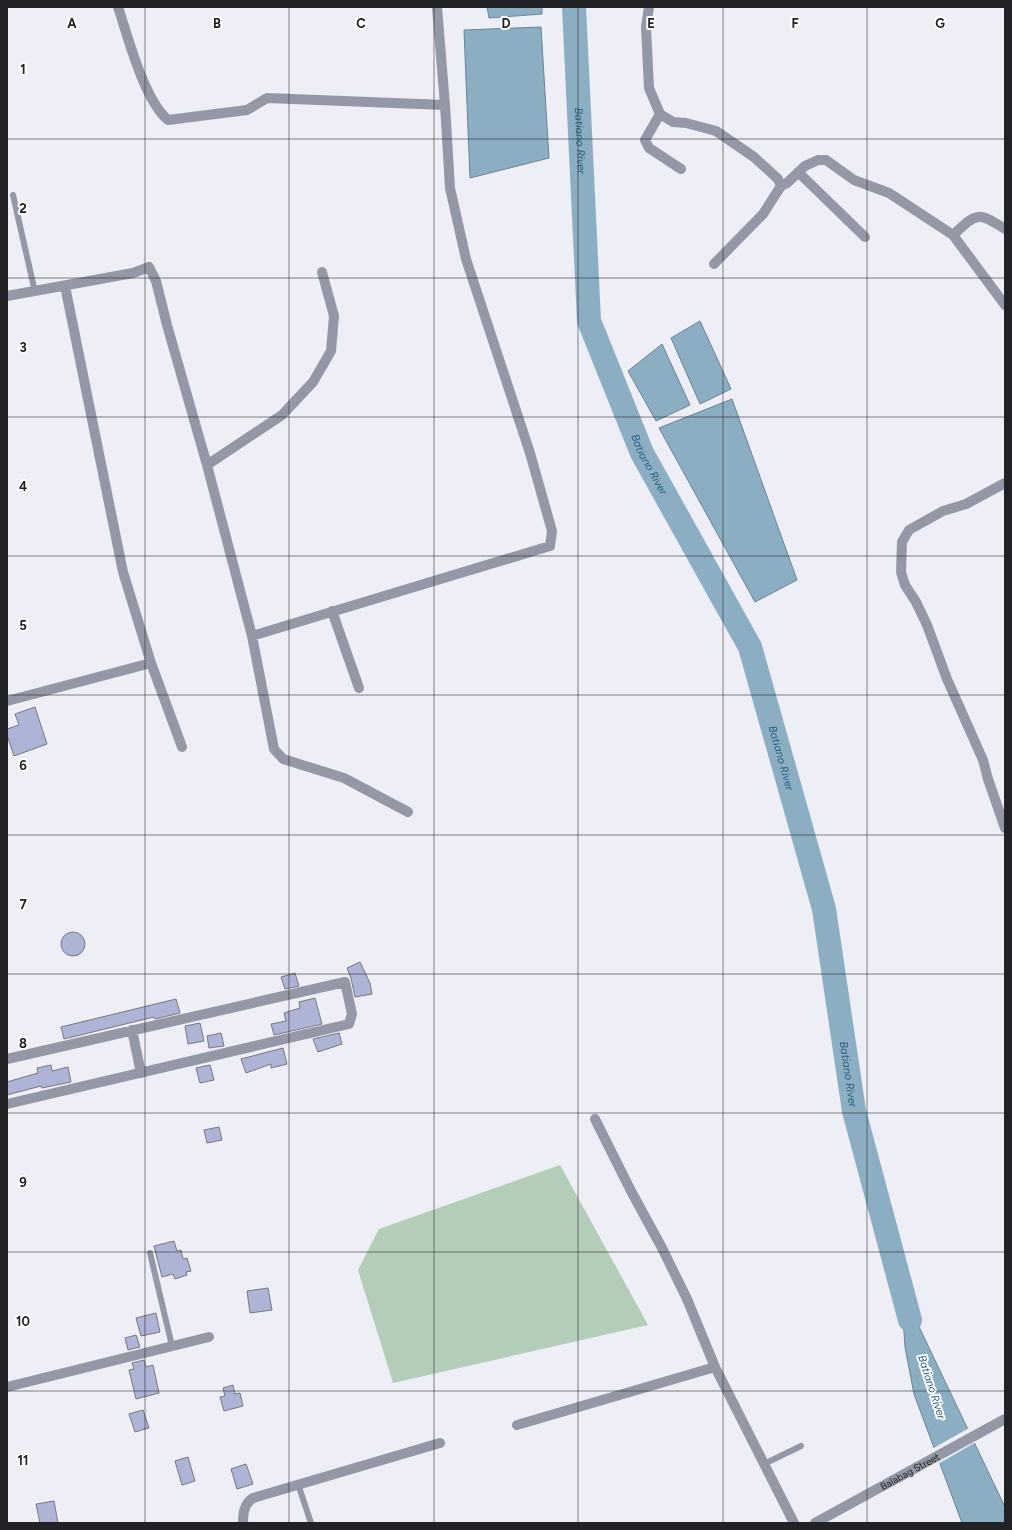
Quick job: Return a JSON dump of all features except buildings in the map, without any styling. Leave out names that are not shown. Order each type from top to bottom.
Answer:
[{"type":"street","points":[[118,7],[144,84],[162,115],[168,120],[247,110],[267,98],[445,105]]},
{"type":"street","points":[[252,636],[550,546],[552,531],[530,453],[466,259],[450,188],[437,7]]},
{"type":"street","points":[[649,7],[646,27],[649,88],[660,114],[673,122],[686,123],[716,131],[754,157],[778,179],[781,186]]},
{"type":"street","points":[[660,114],[645,140],[649,148],[681,169]]},
{"type":"street","points":[[714,264],[764,214],[781,186],[787,183],[805,166],[818,160],[826,160],[854,180],[889,193],[953,235],[1005,304]]},
{"type":"street","points":[[798,172],[865,237]]},
{"type":"street","points":[[953,235],[967,222],[979,216],[987,217],[1005,229]]},
{"type":"street","points":[[7,296],[133,273],[149,267],[156,281],[252,636],[274,749],[277,755],[283,759],[344,778],[408,812]]},
{"type":"street","points":[[207,465],[282,415],[313,382],[331,351],[334,316],[322,272]]},
{"type":"street","points":[[65,286],[124,572],[151,663],[182,747]]},
{"type":"street","points":[[1005,483],[966,504],[943,511],[910,530],[902,542],[901,572],[905,585],[916,602],[927,625],[947,679],[983,760],[1005,828]]},
{"type":"street","points":[[332,612],[359,688]]},
{"type":"street","points":[[7,701],[151,663]]},
{"type":"street","points":[[7,1059],[345,982],[352,1014],[349,1024],[7,1104]]},
{"type":"street","points":[[132,1030],[141,1072]]},
{"type":"street","points":[[595,1119],[631,1191],[662,1248],[687,1299],[715,1367],[794,1523]]},
{"type":"street","points":[[7,1387],[209,1337]]},
{"type":"street","points":[[517,1425],[715,1367]]},
{"type":"street","name":"Balabag Street","points":[[815,1523],[1005,1419]]},
{"type":"street","points":[[243,1523],[244,1508],[247,1502],[253,1498],[440,1443]]},
{"type":"lane","points":[[13,195],[35,292]]},
{"type":"lane","points":[[150,1253],[172,1346]]},
{"type":"lane","points":[[764,1464],[801,1446]]},
{"type":"lane","points":[[298,1484],[311,1523]]},
{"type":"green space","points":[[560,1165],[648,1325],[393,1383],[358,1270],[379,1229]]},
{"type":"water","points":[[487,7],[542,7],[542,14],[489,18]]},
{"type":"water","points":[[541,27],[549,158],[470,178],[464,30]]},
{"type":"water","points":[[700,321],[731,389],[700,404],[671,338]]},
{"type":"water","points":[[662,344],[690,405],[656,421],[628,371]]},
{"type":"water","points":[[732,399],[797,580],[755,602],[659,428]]},
{"type":"water","points":[[901,1289],[1005,1507],[1005,1523],[962,1523],[914,1394],[905,1347]]},
{"type":"pier","points":[[969,1428],[976,1442],[938,1464],[932,1449]]},
{"type":"waterway","name":"Batiano River","points":[[574,7],[589,321],[642,453],[750,647],[824,909],[854,1111],[910,1320]]}]
